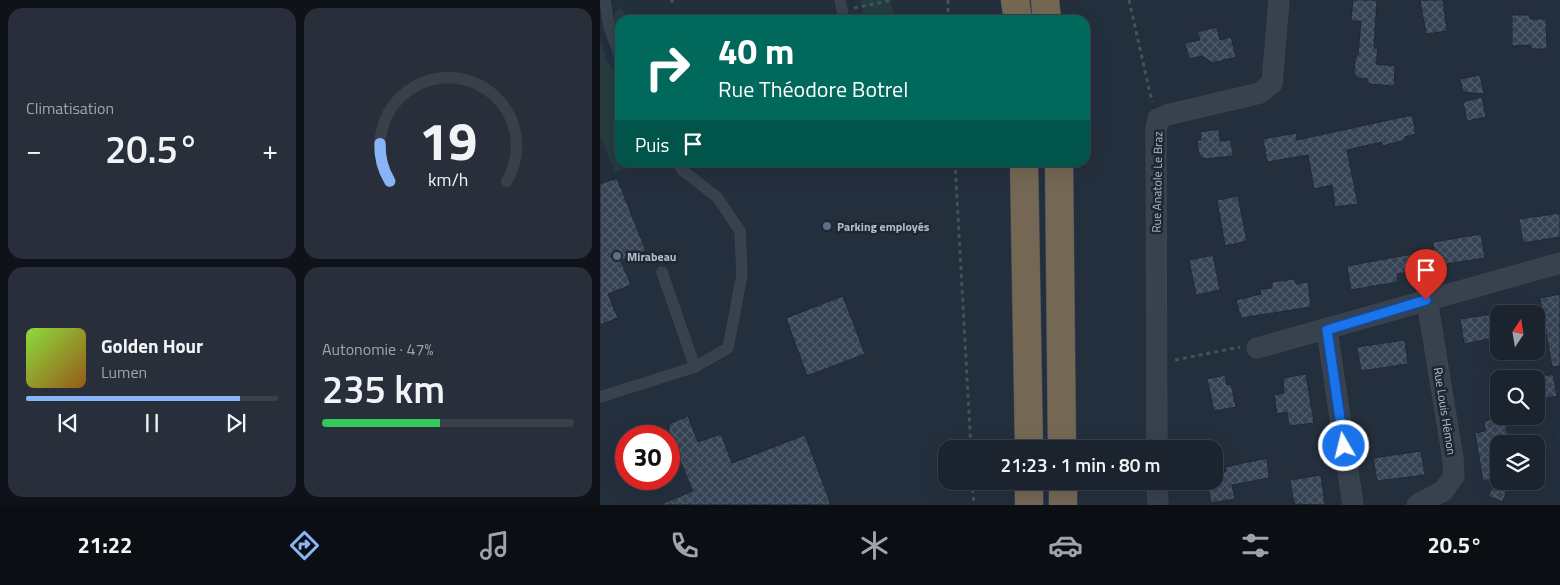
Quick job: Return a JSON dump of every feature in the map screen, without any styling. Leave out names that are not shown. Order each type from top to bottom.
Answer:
[{"type":"highway","points":[[1015,0],[1017,15]]},
{"type":"highway","points":[[1045,0],[1046,15]]},
{"type":"highway","points":[[1024,167],[1029,440]]},
{"type":"highway","points":[[1058,167],[1062,440]]},
{"type":"highway","points":[[1029,490],[1030,505]]},
{"type":"highway","points":[[1063,490],[1063,505]]},
{"type":"street","name":"Rue Anatole Le Braz","points":[[1157,440],[1156,130],[1158,120],[1167,115],[1260,93],[1272,83],[1279,0]]},
{"type":"street","points":[[1257,348],[1327,330],[1560,263]]},
{"type":"street","name":"Rue Louis Hémon","points":[[1417,505],[1443,491],[1454,476],[1453,459],[1426,300]]},
{"type":"street","points":[[1327,330],[1353,505]]},
{"type":"street","points":[[1157,490],[1158,505]]},
{"type":"lane","points":[[600,5],[605,0]]},
{"type":"lane","points":[[605,0],[609,27],[615,43]]},
{"type":"lane","points":[[604,396],[695,367],[728,348],[742,275],[740,232],[717,197],[680,167]]},
{"type":"lane","points":[[662,272],[695,367]]},
{"type":"path","points":[[842,10],[893,0]]},
{"type":"path","points":[[948,0],[948,15]]},
{"type":"path","points":[[1129,0],[1158,120]]},
{"type":"path","points":[[955,167],[970,440]]},
{"type":"path","points":[[1156,364],[1247,346],[1257,348]]},
{"type":"path","points":[[973,490],[974,505]]},
{"type":"green space","points":[[860,0],[891,0],[894,15],[863,15]]},
{"type":"green space","points":[[622,8],[626,15],[615,15],[615,32],[612,24],[615,12]]},
{"type":"green space","points":[[600,39],[607,61],[615,73],[615,167],[629,167],[615,172],[600,136]]},
{"type":"building","points":[[1353,0],[1377,0],[1374,48],[1378,48],[1376,64],[1395,66],[1394,86],[1368,84],[1368,79],[1358,78],[1354,73],[1355,59],[1358,55],[1361,21],[1351,21]]},
{"type":"building","points":[[1420,0],[1443,0],[1447,31],[1426,34]]},
{"type":"building","points":[[1512,15],[1530,15],[1530,19],[1546,19],[1547,49],[1532,49],[1531,45],[1512,46]]},
{"type":"building","points":[[1217,27],[1220,40],[1231,37],[1236,57],[1213,63],[1202,56],[1189,59],[1185,43],[1200,40],[1197,32]]},
{"type":"building","points":[[1480,75],[1484,94],[1463,92],[1460,79]]},
{"type":"building","points":[[1482,97],[1486,117],[1467,121],[1463,102]]},
{"type":"building","points":[[1412,115],[1416,134],[1405,137],[1405,140],[1382,146],[1382,142],[1347,150],[1358,204],[1335,207],[1332,185],[1314,189],[1308,155],[1267,162],[1263,139],[1296,133],[1297,140]]},
{"type":"building","points":[[1219,129],[1220,141],[1231,140],[1233,156],[1205,159],[1199,155],[1197,140],[1201,140],[1200,132]]},
{"type":"building","name":"Mirabeau","points":[[617,178],[646,251],[621,261],[631,285],[608,294],[618,318],[600,325],[600,184]]},
{"type":"building","points":[[1238,196],[1247,241],[1225,246],[1217,200]]},
{"type":"building","points":[[1560,213],[1560,237],[1523,243],[1519,219]]},
{"type":"building","points":[[1481,234],[1485,258],[1413,269],[1414,271],[1397,274],[1398,282],[1351,290],[1347,266],[1434,250],[1433,242]]},
{"type":"building","points":[[1213,255],[1220,290],[1196,295],[1189,260]]},
{"type":"building","points":[[1295,279],[1296,284],[1308,282],[1311,307],[1241,318],[1236,300],[1261,294],[1260,289],[1272,288],[1272,282]]},
{"type":"building","points":[[1560,294],[1560,366],[1552,367],[1545,327],[1545,305],[1541,305],[1540,298]]},
{"type":"building","points":[[843,296],[865,354],[807,376],[786,318]]},
{"type":"building","points":[[1490,314],[1490,339],[1464,344],[1460,319]]},
{"type":"building","points":[[1405,340],[1408,364],[1361,371],[1357,347]]},
{"type":"building","points":[[1306,374],[1314,423],[1289,426],[1287,412],[1277,414],[1274,395],[1284,393],[1283,378]]},
{"type":"building","points":[[1553,374],[1557,396],[1545,398],[1545,376]]},
{"type":"building","points":[[1225,375],[1227,385],[1231,384],[1236,407],[1214,411],[1207,379]]},
{"type":"building","points":[[688,416],[698,442],[721,434],[732,463],[805,435],[831,505],[659,505],[693,491],[680,460],[680,425],[669,424]]},
{"type":"building","points":[[1490,420],[1490,425],[1506,425],[1508,435],[1490,435],[1490,480],[1483,481],[1475,433],[1485,431],[1484,421]]},
{"type":"building","points":[[1421,451],[1425,475],[1377,481],[1373,458]]},
{"type":"building","points":[[1267,458],[1269,478],[1232,485],[1235,499],[1211,503],[1209,490],[1223,490],[1223,472],[1226,471],[1225,467]]},
{"type":"building","points":[[1321,475],[1325,505],[1294,504],[1290,480]]},
{"type":"building","points":[[1491,490],[1506,490],[1503,502],[1488,496]]},
{"type":"place","name":"Parking employés","points":[[827,226]]},
{"type":"place","name":"Mirabeau","points":[[617,256]]},
{"type":"route","points":[[1344,446],[1327,330],[1426,300]]}]
